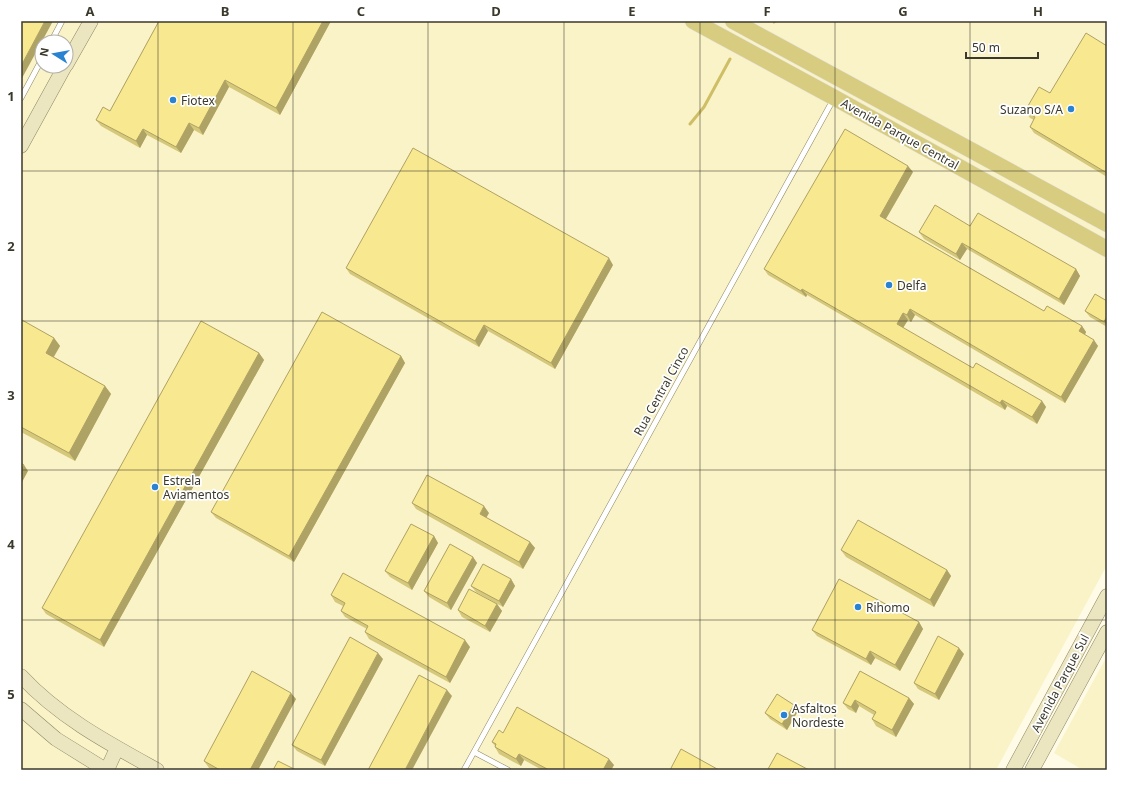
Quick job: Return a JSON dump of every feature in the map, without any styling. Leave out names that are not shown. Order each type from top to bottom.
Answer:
[{"type":"main road","name":"Avenida Parque Central","points":[[693,21],[1107,249]]},
{"type":"main road","name":"Avenida Parque Central","points":[[733,21],[1107,224]]},
{"type":"street","points":[[74,50],[90,21]]},
{"type":"street","points":[[21,146],[61,74]]},
{"type":"street","name":"Avenida Parque Sul","points":[[1013,770],[1107,596]]},
{"type":"street","name":"Avenida Parque Sul","points":[[1032,770],[1107,632]]},
{"type":"street","points":[[21,676],[72,721],[157,770]]},
{"type":"street","points":[[21,709],[56,739],[106,770],[117,748]]},
{"type":"lane","points":[[55,34],[62,21]]},
{"type":"lane","points":[[21,98],[34,74]]},
{"type":"lane","name":"Rua Central Cinco","points":[[464,770],[835,98]]},
{"type":"lane","points":[[474,752],[508,770]]},
{"type":"shaded area","points":[[21,21],[1107,21],[1107,565],[996,770],[21,770]]},
{"type":"shaded area","points":[[1107,656],[1107,770],[1083,770],[1054,753]]},
{"type":"building","points":[[21,21],[45,21],[38,34],[34,34],[34,42],[21,66]]},
{"type":"building","name":"Fiotex","points":[[159,21],[323,21],[276,108],[225,80],[199,128],[189,123],[176,147],[143,129],[136,141],[96,120],[103,107],[110,111]]},
{"type":"building","name":"Suzano S/A","points":[[1086,33],[1107,46],[1107,173],[1030,127],[1035,117],[1025,111],[1039,87],[1050,93]]},
{"type":"building","name":"Delfa","points":[[845,129],[908,166],[880,216],[1044,311],[1047,306],[1082,326],[1079,331],[1094,340],[1061,397],[910,309],[907,315],[903,313],[897,324],[973,368],[976,363],[1042,401],[1032,417],[1002,400],[1000,403],[802,289],[801,291],[764,269]]},
{"type":"building","points":[[413,148],[609,258],[551,363],[484,325],[475,341],[346,268]]},
{"type":"building","points":[[935,205],[970,226],[978,213],[1076,269],[1059,299],[962,243],[956,254],[919,232]]},
{"type":"building","points":[[1095,294],[1107,301],[1107,316],[1104,322],[1085,311]]},
{"type":"building","points":[[322,312],[401,356],[289,556],[211,512]]},
{"type":"building","points":[[22,320],[54,338],[46,353],[105,386],[69,453],[21,427]]},
{"type":"building","name":"Estrela Aviamentos","points":[[201,321],[259,353],[100,640],[42,608]]},
{"type":"building","points":[[427,475],[484,506],[480,514],[530,542],[519,562],[412,503]]},
{"type":"building","name":"Rihomo","points":[[858,520],[947,570],[930,600],[841,550]]},
{"type":"building","points":[[411,524],[434,536],[408,583],[385,571]]},
{"type":"building","points":[[450,544],[473,557],[447,603],[424,591]]},
{"type":"building","points":[[483,564],[511,579],[499,601],[471,586]]},
{"type":"building","points":[[343,573],[465,640],[446,677],[365,632],[368,626],[341,611],[345,603],[331,595]]},
{"type":"building","name":"Rihomo","points":[[839,579],[919,622],[895,665],[870,651],[866,659],[812,630]]},
{"type":"building","points":[[469,589],[497,604],[485,626],[458,610]]},
{"type":"building","points":[[938,636],[959,648],[935,694],[914,683]]},
{"type":"building","points":[[350,637],[378,653],[321,760],[292,745]]},
{"type":"building","points":[[252,671],[291,693],[250,770],[220,770],[204,761]]},
{"type":"building","points":[[860,671],[909,698],[892,730],[872,719],[876,712],[855,700],[851,707],[843,703]]},
{"type":"building","points":[[419,675],[447,690],[405,770],[368,770]]},
{"type":"building","points":[[777,694],[794,705],[782,724],[765,713]]},
{"type":"building","points":[[517,707],[609,759],[603,770],[549,770],[519,754],[516,759],[495,747],[496,744],[492,742],[499,730],[503,733]]},
{"type":"building","points":[[681,749],[719,770],[670,770]]},
{"type":"building","points":[[777,753],[809,770],[769,770],[768,769]]},
{"type":"building","points":[[278,761],[296,770],[273,770]]},
{"type":"waterway","points":[[690,124],[704,107],[730,59]]},
{"type":"place","name":"Fiotex","points":[[173,100]]},
{"type":"place","name":"Suzano S/A","points":[[1071,109]]},
{"type":"place","name":"Delfa","points":[[889,285]]},
{"type":"place","name":"Estrela Aviamentos","points":[[155,487]]},
{"type":"place","name":"Rihomo","points":[[858,607]]},
{"type":"place","name":"Asfaltos Nordeste","points":[[784,715]]}]
